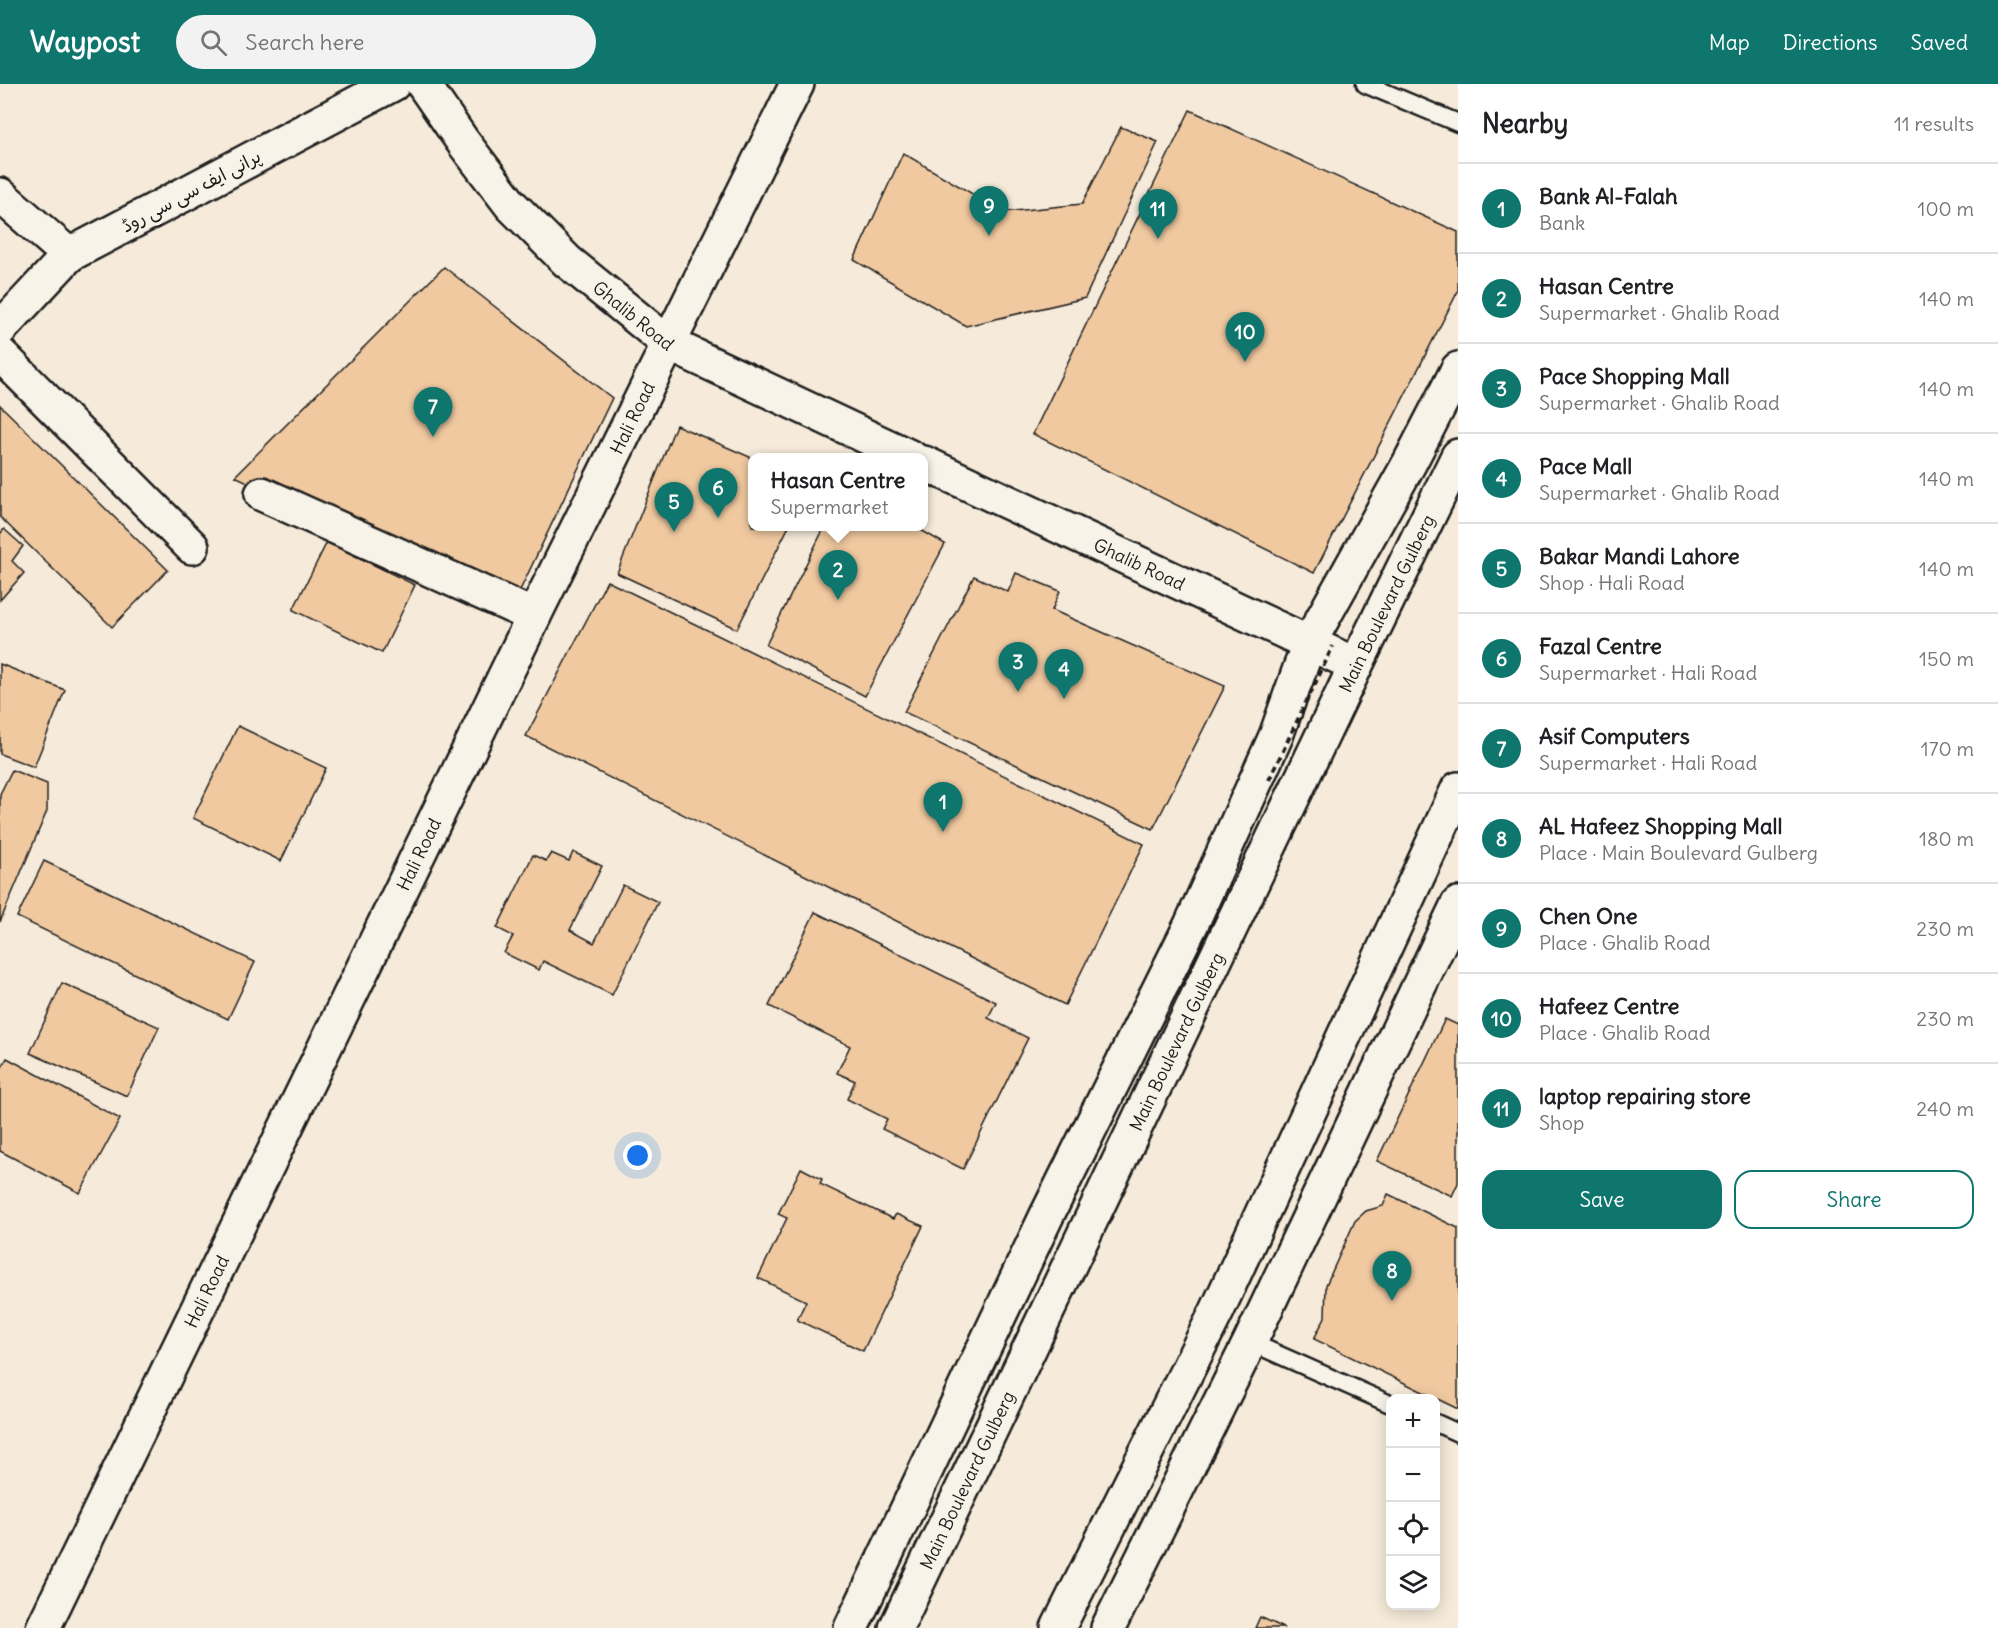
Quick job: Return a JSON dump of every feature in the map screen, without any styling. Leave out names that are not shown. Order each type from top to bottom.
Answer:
[{"type":"street","name":"پرانی ایف سی سی روڈ","points":[[0,329],[69,255],[393,84]]},
{"type":"street","name":"Ghalib Road","points":[[423,84],[511,205],[567,261],[669,344],[901,453]]},
{"type":"street","name":"Hali Road","points":[[43,1628],[534,616],[797,84]]},
{"type":"street","points":[[0,195],[69,255]]},
{"type":"street","points":[[0,354],[192,547]]},
{"type":"street","points":[[851,1628],[1047,1215],[1191,925],[1276,736],[1333,652],[1410,462],[1458,369]]},
{"type":"street","name":"Main Boulevard Gulberg","points":[[896,1628],[1333,652],[1458,456]]},
{"type":"street","name":"Ghalib Road","points":[[928,465],[1333,652]]},
{"type":"street","points":[[262,494],[534,616]]},
{"type":"street","points":[[1058,1628],[1218,1311],[1458,789]]},
{"type":"street","points":[[1108,1628],[1250,1342],[1458,904]]},
{"type":"lane","points":[[1365,84],[1458,123]]},
{"type":"lane","points":[[1250,1342],[1386,1402]]},
{"type":"lane","points":[[1440,1425],[1458,1433]]},
{"type":"path","points":[[1269,780],[1333,652]]},
{"type":"building","points":[[1190,110],[1458,232],[1458,291],[1314,573],[1033,434]]},
{"type":"building","points":[[1121,127],[1158,142],[1085,298],[966,326],[854,260],[903,153],[1003,212],[1082,204]]},
{"type":"building","points":[[444,267],[612,398],[512,607],[235,476]]},
{"type":"building","points":[[0,405],[168,570],[112,627],[0,517]]},
{"type":"building","points":[[676,425],[748,456],[748,531],[786,531],[737,629],[617,573]]},
{"type":"building","points":[[4,529],[23,546],[12,561],[24,573],[0,600],[0,534]]},
{"type":"building","points":[[823,531],[923,531],[945,544],[865,696],[766,645]]},
{"type":"building","points":[[327,542],[415,585],[382,653],[293,610]]},
{"type":"building","points":[[1016,573],[1060,591],[1052,610],[1225,686],[1153,829],[904,712],[974,576],[1008,592]]},
{"type":"building","points":[[607,581],[1144,844],[1065,1005],[526,736]]},
{"type":"building","points":[[0,664],[65,690],[34,767],[0,754]]},
{"type":"building","points":[[238,726],[326,768],[281,861],[193,818]]},
{"type":"building","points":[[12,770],[47,784],[47,811],[0,922],[0,794]]},
{"type":"building","points":[[573,852],[602,866],[570,930],[594,943],[623,885],[658,902],[612,995],[543,961],[539,970],[504,953],[513,936],[497,928],[533,855],[546,861],[551,853],[569,861]]},
{"type":"building","points":[[44,861],[255,962],[228,1019],[17,917]]},
{"type":"building","points":[[815,912],[996,1002],[988,1018],[1028,1038],[963,1169],[882,1129],[887,1119],[847,1099],[855,1081],[837,1073],[850,1046],[769,1006]]},
{"type":"building","points":[[62,983],[159,1027],[127,1096],[30,1053]]},
{"type":"building","points":[[1445,1019],[1458,1025],[1458,1183],[1452,1196],[1377,1161]]},
{"type":"building","points":[[7,1058],[120,1119],[80,1193],[0,1151],[0,1071]]},
{"type":"building","points":[[801,1168],[822,1179],[820,1184],[893,1219],[896,1214],[923,1226],[863,1351],[797,1320],[806,1301],[758,1278],[787,1218],[778,1214]]},
{"type":"building","points":[[1388,1194],[1458,1228],[1458,1409],[1440,1400],[1440,1394],[1427,1394],[1314,1339],[1325,1317],[1326,1285],[1355,1221],[1366,1211],[1383,1206]]},
{"type":"building","points":[[1260,1617],[1284,1628],[1255,1628]]},
{"type":"place","name":"Chen One","points":[[989,236]]},
{"type":"place","name":"laptop repairing store","points":[[1158,239]]},
{"type":"place","name":"Hafeez Centre","points":[[1245,362]]},
{"type":"place","name":"Asif Computers","points":[[433,437]]},
{"type":"place","name":"Fazal Centre","points":[[718,518]]},
{"type":"place","name":"Bakar Mandi Lahore","points":[[674,532]]},
{"type":"place","name":"Hasan Centre","points":[[838,600]]},
{"type":"place","name":"Pace Shopping Mall","points":[[1018,692]]},
{"type":"place","name":"Pace Mall","points":[[1064,699]]},
{"type":"place","name":"Bank Al-Falah","points":[[943,832]]},
{"type":"place","name":"AL Hafeez Shopping Mall","points":[[1392,1301]]}]
